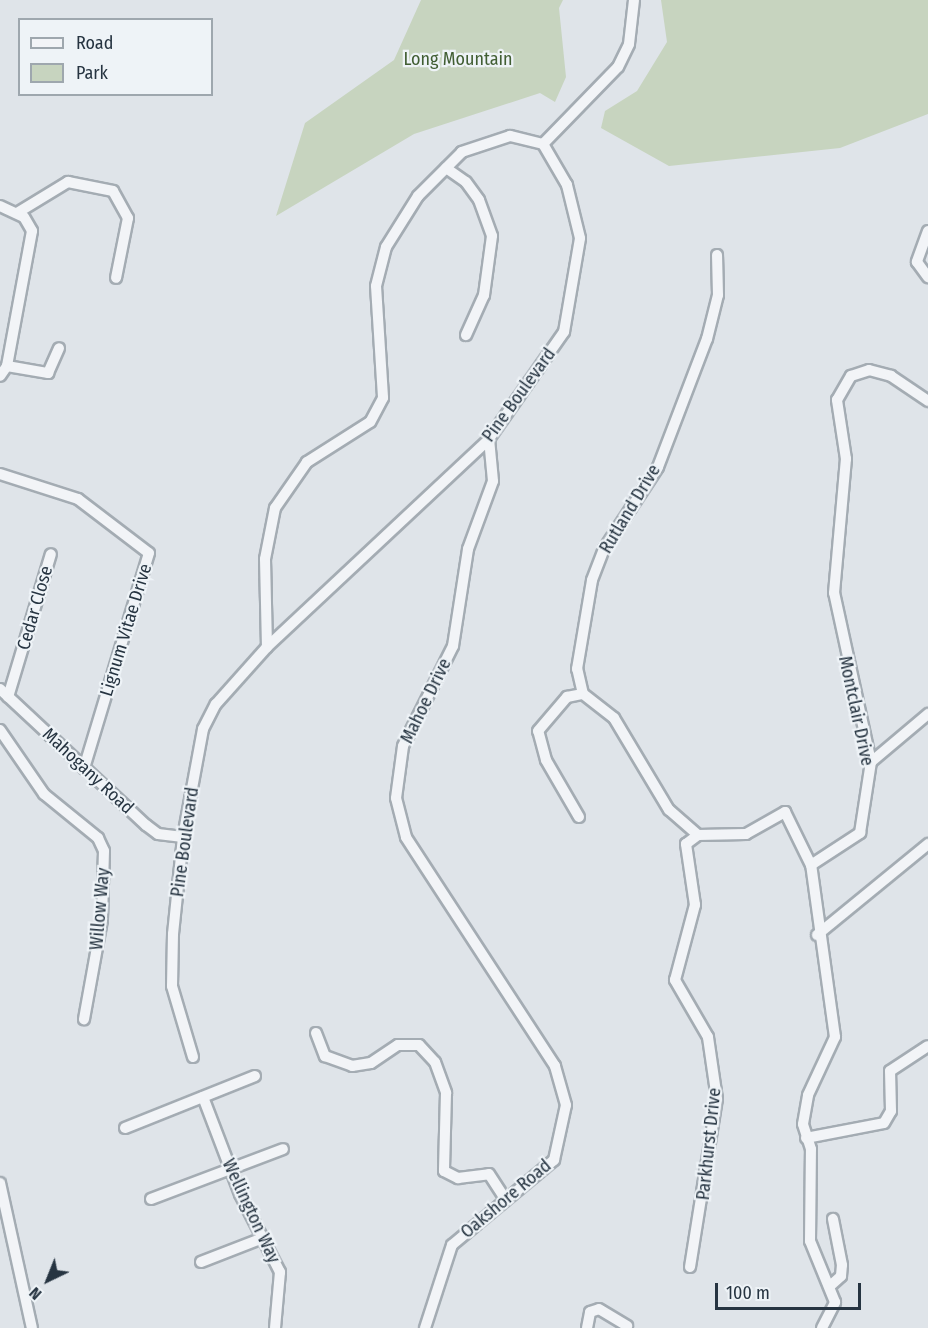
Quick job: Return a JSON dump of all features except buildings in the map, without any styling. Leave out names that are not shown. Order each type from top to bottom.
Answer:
[{"type":"street","points":[[267,647],[263,606],[275,508],[307,462],[377,412],[385,376],[378,328],[380,265],[399,223],[462,152],[489,139],[510,136],[543,144],[618,67],[629,44],[634,0]]},
{"type":"street","name":"Pine Boulevard","points":[[193,1057],[172,986],[183,837],[208,717],[267,647],[489,439],[564,332],[574,285],[580,238],[576,212],[543,144]]},
{"type":"street","points":[[446,168],[479,200],[492,236],[484,295],[466,335]]},
{"type":"street","points":[[17,213],[68,182],[113,191],[128,218],[116,278]]},
{"type":"street","points":[[0,206],[17,213],[29,222],[32,231],[7,366],[0,376]]},
{"type":"street","points":[[928,231],[917,262],[928,277]]},
{"type":"street","name":"Rutland Drive","points":[[584,694],[577,669],[592,580],[604,549],[657,467],[682,409],[718,295],[717,255]]},
{"type":"street","points":[[7,366],[48,373],[59,348]]},
{"type":"street","name":"Montclair Drive","points":[[811,865],[860,833],[871,762],[834,593],[846,459],[837,400],[851,376],[869,370],[891,376],[928,401]]},
{"type":"street","name":"Mahoe Drive","points":[[489,439],[493,481],[468,549],[453,646],[403,746],[396,798],[406,837],[496,976]]},
{"type":"street","name":"Lignum Vitae Drive","points":[[0,474],[78,499],[149,553],[84,768]]},
{"type":"street","name":"Cedar Close","points":[[4,693],[51,554]]},
{"type":"street","name":"Mahogany Road","points":[[4,693],[158,834],[183,837]]},
{"type":"street","points":[[579,817],[546,760],[538,731],[567,697],[584,694],[614,718],[669,810],[698,835],[740,836],[785,812],[811,865],[817,935],[835,1037],[808,1095],[806,1138],[810,1241],[835,1302],[822,1328]]},
{"type":"street","points":[[871,762],[928,714]]},
{"type":"street","name":"Willow Way","points":[[0,730],[44,794],[98,838],[104,851],[102,920],[84,1019]]},
{"type":"street","name":"Parkhurst Drive","points":[[690,1267],[717,1099],[708,1037],[675,980],[695,905],[686,844],[698,835]]},
{"type":"street","points":[[817,935],[928,844]]},
{"type":"street","name":"Oakshore Road","points":[[425,1328],[452,1245],[554,1160],[566,1105],[555,1066],[496,976]]},
{"type":"street","points":[[316,1032],[325,1056],[352,1066],[371,1063],[398,1045],[419,1045],[435,1062],[446,1093],[444,1171],[459,1178],[489,1174],[506,1200]]},
{"type":"street","points":[[806,1138],[884,1123],[891,1111],[890,1071],[928,1046]]},
{"type":"street","points":[[125,1128],[255,1076]]},
{"type":"street","name":"Wellington Way","points":[[203,1097],[230,1168],[280,1272],[275,1328]]},
{"type":"street","points":[[151,1199],[283,1149]]},
{"type":"street","points":[[0,1184],[32,1328]]},
{"type":"street","points":[[830,1286],[841,1276],[842,1265],[833,1219]]},
{"type":"street","points":[[201,1262],[264,1238]]},
{"type":"street","points":[[587,1328],[590,1312],[599,1309],[626,1327]]},
{"type":"green space","name":"Long Mountain","points":[[421,0],[563,0],[559,8],[566,77],[555,102],[540,93],[414,134],[276,216],[305,123],[394,60]]},
{"type":"green space","points":[[661,0],[928,0],[928,114],[840,148],[669,166],[601,128],[605,111],[637,91],[667,42]]}]
